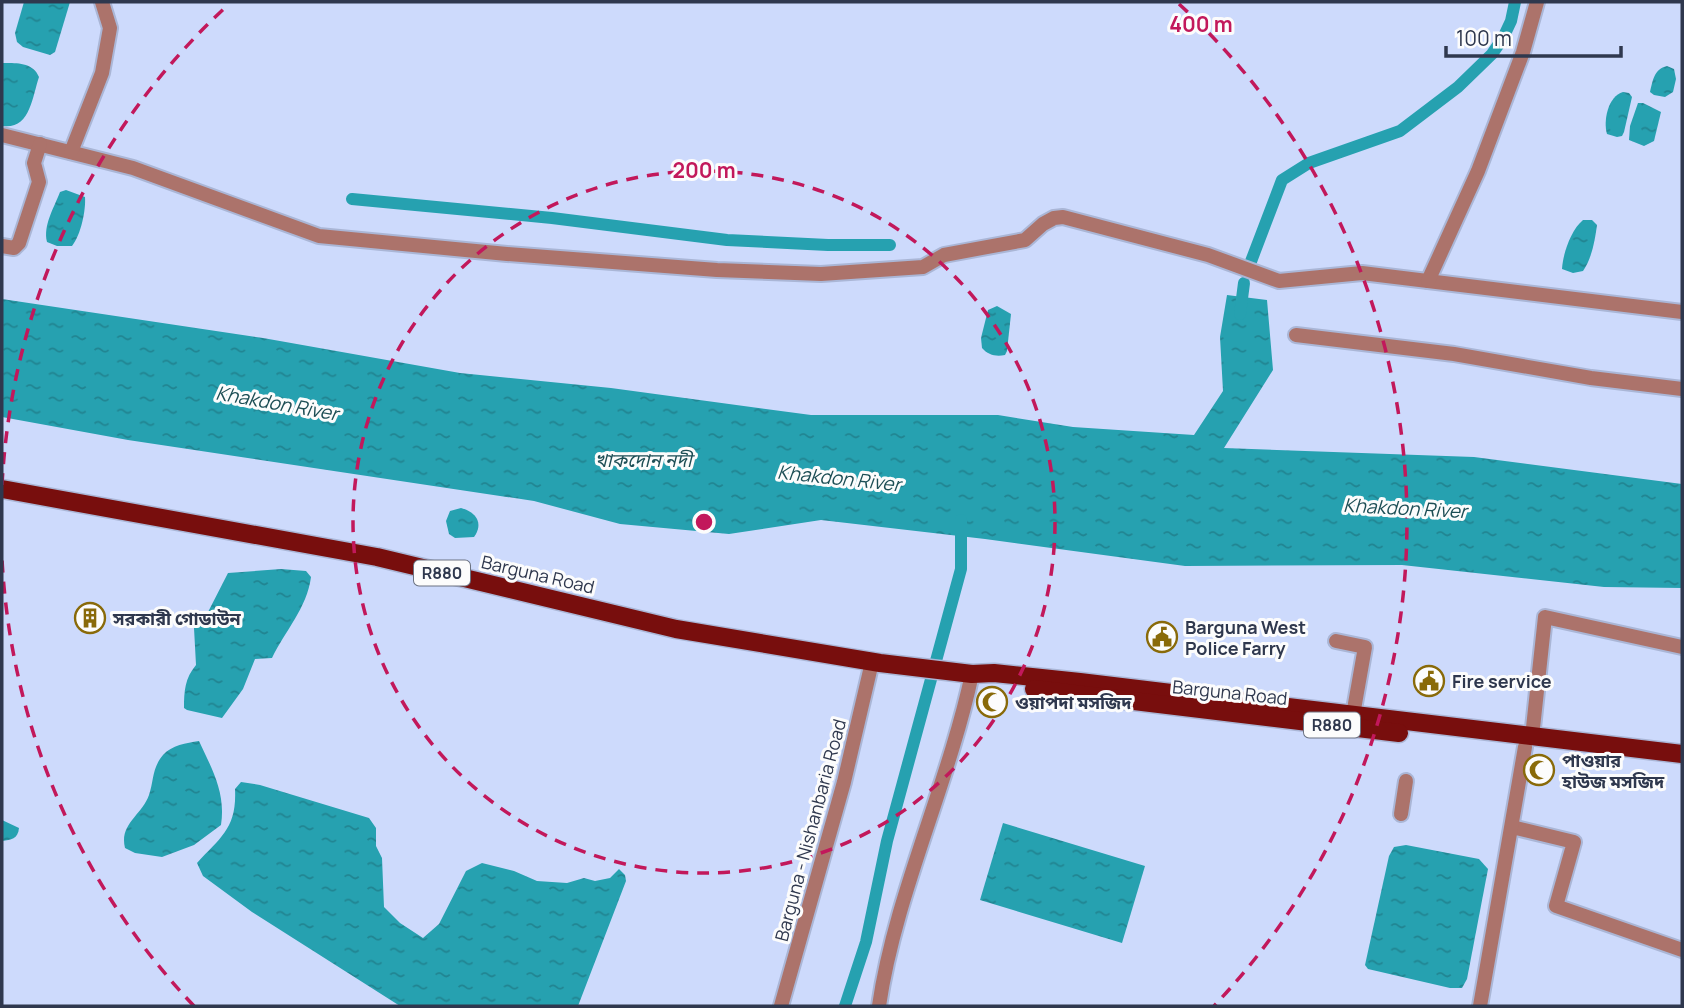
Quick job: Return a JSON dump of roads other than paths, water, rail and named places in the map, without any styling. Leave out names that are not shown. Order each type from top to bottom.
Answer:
[{"type":"main road","name":"Barguna Road","points":[[2,489],[377,557],[677,629],[876,663],[953,672],[1068,680],[1353,715],[1682,765]]},
{"type":"main road","name":"Barguna Road","points":[[978,674],[994,681],[1027,688],[1528,742],[1682,754]]},
{"type":"street","points":[[71,152],[102,73],[110,28],[102,2]]},
{"type":"street","points":[[1428,281],[1478,171],[1523,52],[1537,2]]},
{"type":"street","points":[[2,135],[133,168],[319,236],[717,270],[821,274],[923,267],[944,255],[1025,240],[1043,223],[1063,217],[1208,255],[1279,281],[1362,273],[1682,312]]},
{"type":"street","points":[[2,246],[14,248],[19,243],[38,182],[33,163],[40,144]]},
{"type":"street","points":[[1296,335],[1454,354],[1591,378],[1682,388]]},
{"type":"street","points":[[1480,1006],[1528,742],[1545,617],[1682,647]]},
{"type":"street","points":[[1336,641],[1365,647],[1353,715]]},
{"type":"street","name":"Barguna - Nishanbaria Road","points":[[781,1006],[876,663]]},
{"type":"street","points":[[879,1006],[884,971],[910,883],[978,674]]},
{"type":"street","points":[[1401,814],[1406,781]]},
{"type":"street","points":[[1512,827],[1574,842],[1556,906],[1682,950]]},
{"type":"water","points":[[24,2],[70,2],[55,52],[50,55],[23,47],[17,42],[15,33]]},
{"type":"water","points":[[2,63],[28,66],[33,68],[39,77],[32,103],[24,118],[11,126],[2,126]]},
{"type":"water","points":[[1667,66],[1674,69],[1676,79],[1673,92],[1665,97],[1654,95],[1650,92],[1655,76]]},
{"type":"water","points":[[1623,92],[1632,97],[1624,132],[1617,137],[1607,134],[1606,116],[1614,98]]},
{"type":"water","points":[[1638,103],[1661,112],[1654,141],[1644,146],[1629,140],[1630,126]]},
{"type":"water","points":[[66,190],[85,197],[84,215],[72,246],[57,246],[47,242],[46,229],[60,192]]},
{"type":"water","points":[[1583,220],[1592,220],[1597,225],[1595,237],[1591,255],[1583,271],[1573,273],[1562,269],[1563,263],[1571,236]]},
{"type":"water","name":"খাকদোন নদী","points":[[1227,295],[1267,300],[1273,370],[1224,448],[1474,457],[1682,484],[1682,588],[1604,587],[1402,565],[1185,566],[821,520],[729,534],[620,524],[534,501],[128,440],[2,417],[2,299],[263,338],[460,373],[611,388],[811,415],[998,415],[1073,427],[1194,435],[1223,391],[1220,337]]},
{"type":"water","points":[[997,306],[1011,314],[1007,351],[1002,356],[992,355],[984,350],[981,338],[988,310]]},
{"type":"water","points":[[461,508],[471,512],[477,519],[478,527],[474,537],[455,538],[449,534],[446,521],[450,511]]},
{"type":"water","points":[[281,569],[306,571],[311,577],[305,599],[272,658],[255,659],[243,689],[222,718],[184,708],[186,685],[196,665],[194,628],[196,623],[206,616],[228,573]]},
{"type":"water","points":[[199,741],[220,792],[221,825],[194,845],[162,857],[135,853],[125,848],[125,832],[146,802],[159,760],[175,747]]},
{"type":"water","points":[[241,782],[260,785],[369,818],[376,828],[376,846],[382,858],[384,907],[400,923],[423,938],[439,924],[466,871],[482,863],[514,871],[537,881],[567,883],[584,878],[595,881],[610,878],[619,869],[625,875],[626,881],[578,1006],[400,1006],[252,912],[203,876],[197,863],[226,831],[233,813],[235,789]]},
{"type":"water","points":[[2,820],[19,828],[14,838],[2,841]]},
{"type":"water","points":[[1003,823],[1145,866],[1122,943],[980,900]]},
{"type":"water","points":[[1406,845],[1479,859],[1488,869],[1467,979],[1462,988],[1450,988],[1368,969],[1365,965],[1389,856],[1394,847]]},
{"type":"waterway","points":[[1250,264],[1282,180],[1309,163],[1400,131],[1458,87],[1492,54],[1503,38],[1511,21],[1515,2]]},
{"type":"waterway","points":[[352,199],[552,218],[727,240],[890,245]]},
{"type":"waterway","points":[[1240,314],[1244,283]]},
{"type":"waterway","points":[[845,1006],[866,942],[887,841],[961,569],[961,520]]},
{"type":"place","name":"সরকারী গোডাউন","points":[[90,618]]},
{"type":"place","name":"Barguna West Police Farry","points":[[1162,637]]},
{"type":"place","name":"Fire service","points":[[1429,681]]},
{"type":"place","name":"ওয়াপদা মসজিদ","points":[[992,702]]},
{"type":"place","name":"পাওয়ার হাউজ মসজিদ","points":[[1539,770]]},
{"type":"water label","name":"Khakdon River","points":[[277,403]]},
{"type":"water label","name":"Khakdon River","points":[[839,478]]},
{"type":"water label","name":"Khakdon River","points":[[1405,508]]}]
